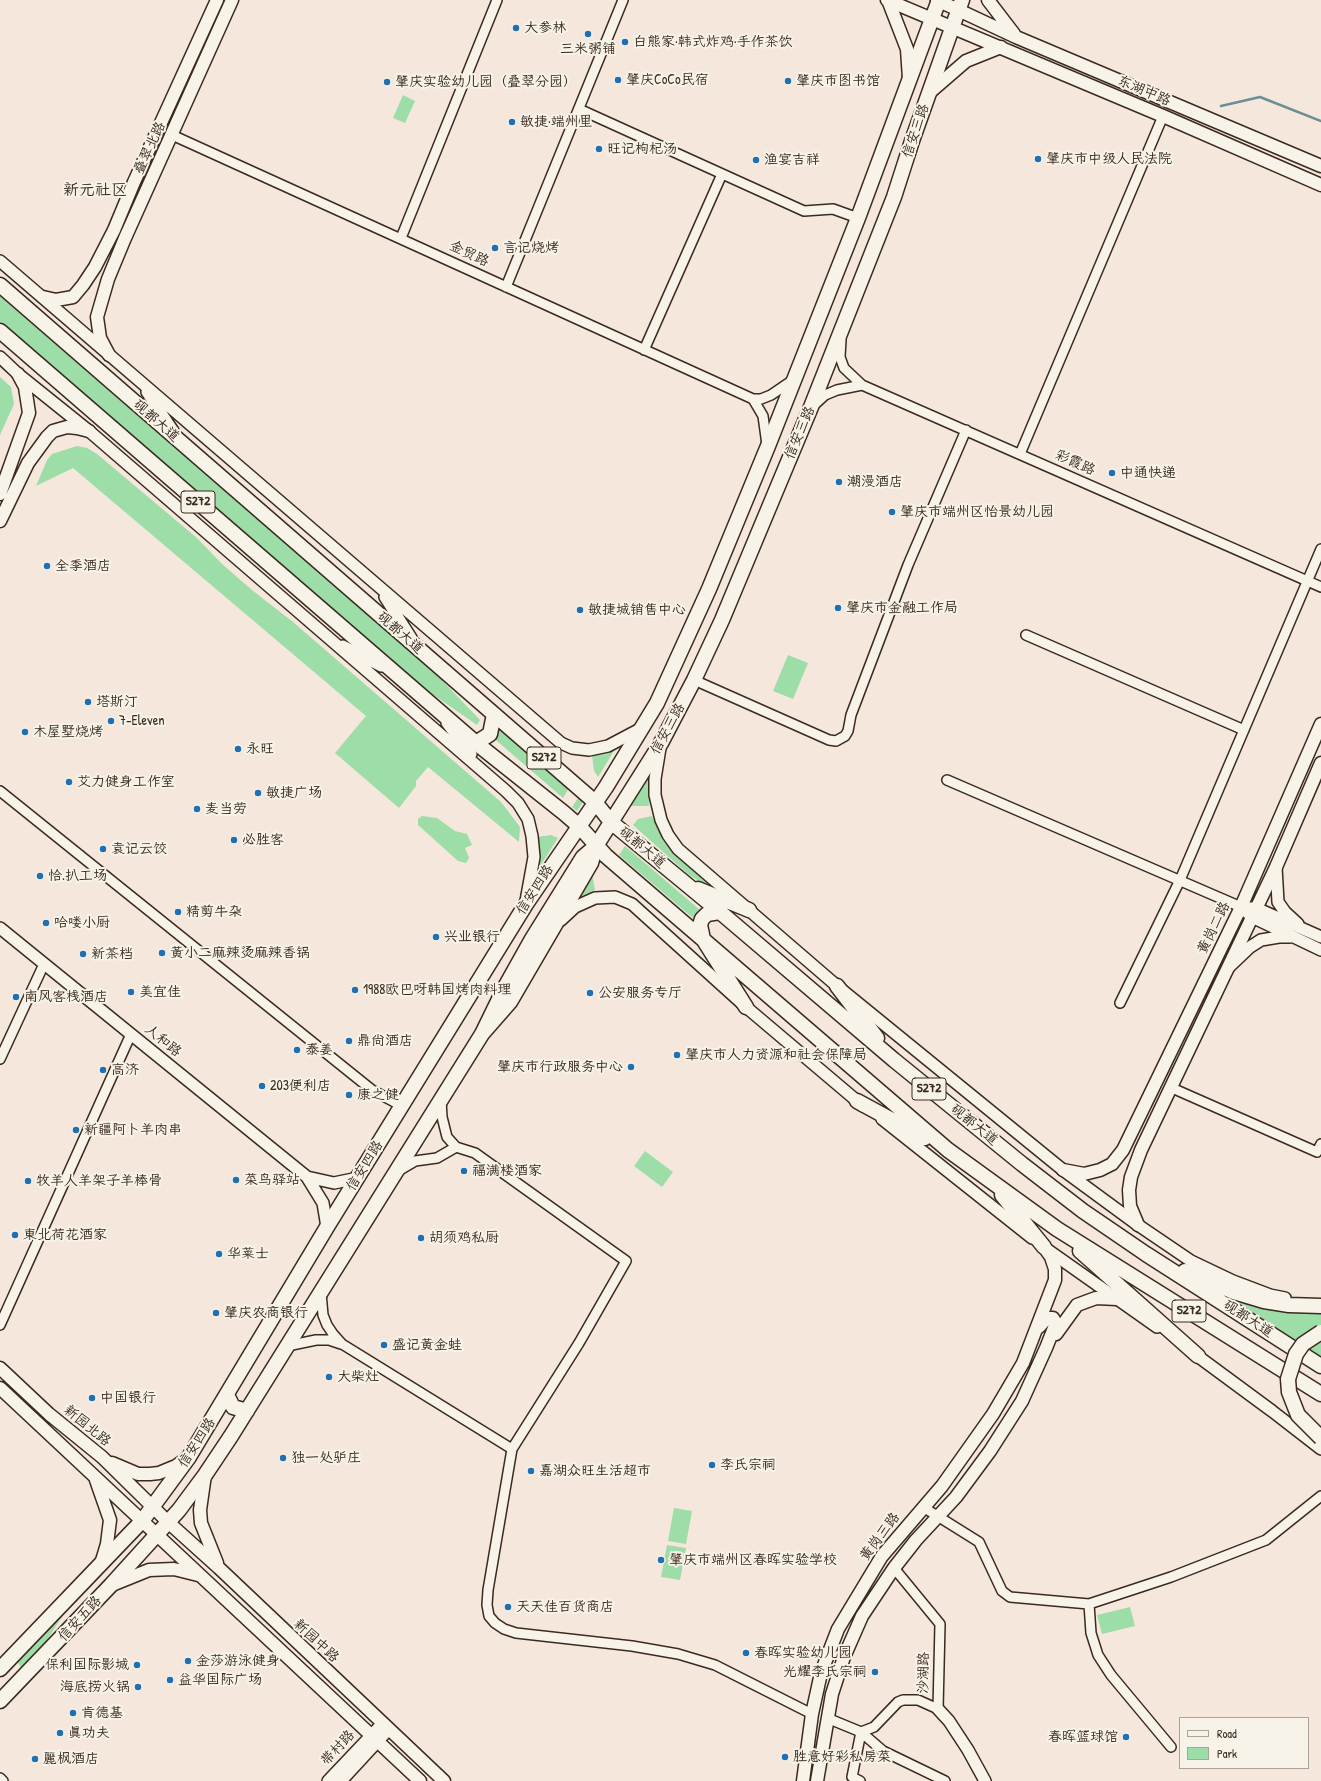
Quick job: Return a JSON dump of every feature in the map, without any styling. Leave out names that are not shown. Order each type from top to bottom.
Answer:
[{"type":"main road","name":"叠翠北路","points":[[43,297],[56,300],[72,297],[83,285],[95,267],[114,230],[217,0]]},
{"type":"main road","name":"叠翠北路","points":[[109,355],[100,338],[97,317],[108,279],[232,0]]},
{"type":"main road","points":[[888,0],[907,49],[909,80]]},
{"type":"main road","name":"东湖中路","points":[[888,0],[1163,116],[1321,185]]},
{"type":"main road","name":"东湖中路","points":[[938,0],[960,5],[992,26],[1016,37],[1321,166]]},
{"type":"main road","name":"信安三路","points":[[579,826],[611,780],[657,703],[709,589],[768,446],[858,218],[938,0]]},
{"type":"main road","points":[[988,0],[1016,37]]},
{"type":"main road","name":"信安三路","points":[[596,846],[661,743],[694,680],[722,620],[812,407],[894,197],[960,5]]},
{"type":"main road","points":[[986,41],[992,26]]},
{"type":"main road","points":[[929,93],[961,64],[977,56],[1001,48]]},
{"type":"main road","points":[[915,63],[937,72]]},
{"type":"main road","points":[[95,267],[96,278],[102,281],[108,279]]},
{"type":"main road","name":"砚都大道","points":[[0,284],[595,802],[611,822],[720,912],[894,1060],[1034,1174],[1083,1211],[1146,1254],[1321,1366]]},
{"type":"main road","name":"砚都大道","points":[[0,331],[476,743],[579,826],[596,846],[948,1150],[1057,1229],[1321,1394]]},
{"type":"main road","points":[[0,494],[29,413],[25,387],[18,374]]},
{"type":"main road","points":[[28,463],[53,431],[67,427],[89,431]]},
{"type":"main road","points":[[0,521],[31,455],[27,450],[22,448],[15,450]]},
{"type":"main road","points":[[657,703],[677,714]]},
{"type":"main road","points":[[476,743],[485,739],[490,734],[494,714]]},
{"type":"main road","name":"黄岗二路","points":[[1063,1170],[1084,1174],[1100,1170],[1112,1164],[1128,1142],[1241,907],[1321,724]]},
{"type":"main road","name":"黄岗二路","points":[[1138,1225],[1130,1206],[1129,1190],[1131,1177],[1141,1150],[1172,1088],[1227,968],[1276,867],[1321,763]]},
{"type":"main road","points":[[1290,794],[1305,800]]},
{"type":"main road","name":"信安四路","points":[[142,1521],[188,1457],[227,1395],[327,1227],[526,904],[579,826]]},
{"type":"main road","points":[[482,1034],[510,1002],[591,863],[596,846]]},
{"type":"main road","name":"信安四路","points":[[156,1534],[168,1522],[205,1475],[247,1411],[482,1034],[504,989],[532,939],[583,857],[596,846]]},
{"type":"main road","points":[[682,882],[749,910]]},
{"type":"main road","points":[[720,912],[707,914],[702,919],[700,925],[704,939],[746,1007]]},
{"type":"main road","points":[[513,926],[532,939]]},
{"type":"main road","points":[[837,986],[894,1060]]},
{"type":"main road","points":[[857,1101],[948,1150]]},
{"type":"main road","points":[[1128,1142],[1132,1150],[1141,1150]]},
{"type":"main road","points":[[990,1181],[1051,1257],[1055,1269],[1055,1280],[1034,1335]]},
{"type":"main road","points":[[1057,1229],[1114,1282],[1198,1356]]},
{"type":"main road","points":[[1146,1254],[1241,1294],[1264,1301],[1289,1305],[1317,1305]]},
{"type":"main road","points":[[1046,1348],[1065,1319],[1077,1305],[1096,1298],[1117,1298]]},
{"type":"main road","points":[[1034,1335],[1047,1318],[1053,1318],[1056,1323],[1046,1348]]},
{"type":"main road","points":[[1321,1332],[1303,1344],[1296,1354],[1288,1379],[1289,1392],[1298,1415],[1321,1438]]},
{"type":"main road","name":"黄岗三路","points":[[803,1781],[812,1714],[822,1673],[838,1629],[882,1556],[942,1486],[993,1414],[1022,1363],[1034,1335]]},
{"type":"main road","name":"黄岗三路","points":[[817,1781],[832,1694],[844,1657],[862,1616],[894,1568],[916,1540],[956,1497],[990,1451],[1022,1401],[1046,1348]]},
{"type":"main road","name":"新园北路","points":[[0,1368],[49,1414],[102,1458],[168,1522]]},
{"type":"main road","points":[[0,1388],[60,1443],[199,1576],[420,1781]]},
{"type":"main road","points":[[227,1395],[233,1407],[247,1411]]},
{"type":"main road","points":[[60,1443],[66,1440],[71,1431]]},
{"type":"main road","points":[[102,1458],[129,1471],[150,1474],[159,1473],[176,1466],[188,1457]]},
{"type":"main road","points":[[205,1475],[200,1510],[201,1523],[219,1568]]},
{"type":"main road","points":[[95,1477],[110,1520],[107,1544],[102,1564]]},
{"type":"main road","name":"信安五路","points":[[0,1669],[142,1521]]},
{"type":"main road","name":"新园中路","points":[[168,1522],[219,1568],[385,1727],[444,1781]]},
{"type":"main road","name":"信安五路","points":[[0,1701],[111,1585],[156,1534]]},
{"type":"main road","points":[[111,1585],[149,1570],[174,1569],[199,1576]]},
{"type":"main road","points":[[0,1669],[11,1673],[14,1687]]},
{"type":"street","points":[[401,238],[497,0]]},
{"type":"street","points":[[506,287],[623,0]]},
{"type":"street","points":[[578,109],[804,211],[833,209],[858,218]]},
{"type":"street","points":[[1020,454],[1163,116]]},
{"type":"street","name":"金贸路","points":[[172,135],[753,399]]},
{"type":"street","points":[[644,350],[722,174]]},
{"type":"street","name":"砚都大道","points":[[0,261],[561,742],[572,748],[589,750],[608,746],[642,728]]},
{"type":"street","points":[[0,264],[10,270]]},
{"type":"street","points":[[842,328],[840,357],[844,368],[862,385]]},
{"type":"street","points":[[0,357],[18,374],[89,431],[326,638],[486,773],[518,803],[528,819],[534,857],[526,904]]},
{"type":"street","points":[[753,399],[761,399],[771,395],[793,380]]},
{"type":"street","points":[[141,382],[180,442]]},
{"type":"street","points":[[812,407],[825,395],[837,390],[862,385]]},
{"type":"street","name":"彩霞路","points":[[862,385],[1321,587]]},
{"type":"street","points":[[753,399],[764,416],[768,446]]},
{"type":"street","points":[[694,680],[829,740],[836,741],[845,736],[848,731],[850,715],[908,565],[966,430]]},
{"type":"street","points":[[1120,1003],[1180,880],[1321,548]]},
{"type":"street","points":[[378,586],[418,649]]},
{"type":"street","points":[[1026,635],[1244,730]]},
{"type":"street","points":[[326,638],[395,673]]},
{"type":"street","points":[[432,704],[486,773]]},
{"type":"street","points":[[661,743],[655,779],[655,795],[658,812],[668,835],[678,849],[837,986],[1063,1170],[1138,1225],[1191,1260],[1232,1281],[1270,1295],[1317,1305]]},
{"type":"street","points":[[946,780],[1180,880],[1299,933],[1321,950]]},
{"type":"street","points":[[0,791],[372,1090],[402,1106]]},
{"type":"street","points":[[1276,867],[1278,902],[1299,933]]},
{"type":"street","points":[[554,927],[575,907],[586,901],[605,897],[626,900],[746,1007],[857,1101],[1044,1248],[1198,1356],[1272,1410],[1321,1449]]},
{"type":"street","name":"人和路","points":[[0,928],[307,1177]]},
{"type":"street","points":[[1227,968],[1250,947],[1261,940],[1299,933],[1321,936]]},
{"type":"street","points":[[0,1059],[44,964]]},
{"type":"street","points":[[0,1325],[131,1034]]},
{"type":"street","points":[[1172,1088],[1317,1152],[1321,1144]]},
{"type":"street","points":[[441,1098],[442,1117],[447,1137],[456,1146],[475,1153],[626,1261],[579,1343],[512,1449],[488,1590],[487,1605],[489,1616],[495,1623],[504,1629],[516,1633],[632,1646],[686,1657],[715,1665],[812,1714]]},
{"type":"street","points":[[394,1173],[415,1162],[437,1158],[456,1146]]},
{"type":"street","points":[[307,1177],[334,1183],[358,1178]]},
{"type":"street","points":[[307,1177],[323,1203],[327,1227]]},
{"type":"street","points":[[321,1293],[323,1315],[326,1325],[332,1334],[342,1344],[512,1449]]},
{"type":"street","points":[[287,1346],[316,1340],[329,1340],[342,1344]]},
{"type":"street","points":[[923,1507],[979,1542],[1002,1591],[1010,1598],[1090,1604],[1171,1577],[1266,1540],[1321,1496]]},
{"type":"street","name":"沙湖路","points":[[894,1568],[940,1624],[938,1709],[949,1721],[968,1750],[985,1781]]},
{"type":"street","points":[[1090,1604],[1091,1633],[1098,1655],[1111,1675],[1171,1747]]},
{"type":"street","points":[[861,1732],[874,1727],[898,1702],[903,1700],[918,1700],[938,1709]]},
{"type":"street","points":[[827,1718],[861,1732],[883,1751],[945,1781]]},
{"type":"street","points":[[374,1739],[385,1727]]},
{"type":"street","points":[[860,1781],[852,1777],[861,1732]]},
{"type":"street","name":"带村路","points":[[328,1781],[374,1739]]},
{"type":"street","name":"带村路","points":[[342,1781],[374,1739]]},
{"type":"street","points":[[0,1778],[3,1781]]},
{"type":"green space","points":[[403,95],[415,101],[405,123],[393,118]]},
{"type":"green space","points":[[0,296],[435,673],[480,720],[477,725],[425,689],[0,322]]},
{"type":"green space","points":[[0,377],[11,387],[14,404],[0,435]]},
{"type":"green space","points":[[77,446],[87,448],[97,454],[197,538],[221,563],[252,590],[293,622],[501,802],[520,827],[519,842],[428,767],[416,781],[416,786],[399,808],[335,753],[366,716],[73,468],[36,486],[47,460],[52,454]]},
{"type":"green space","points":[[788,655],[808,663],[793,699],[773,691]]},
{"type":"green space","points":[[497,725],[569,788],[563,798],[490,735]]},
{"type":"green space","points":[[617,746],[598,777],[594,771],[592,755],[607,752]]},
{"type":"green space","points":[[648,774],[649,806],[629,806]]},
{"type":"green space","points":[[578,798],[583,802],[577,811],[572,807]]},
{"type":"green space","points":[[422,816],[437,818],[455,831],[467,834],[472,845],[465,848],[469,858],[466,863],[458,861],[418,825],[418,819]]},
{"type":"green space","points":[[652,816],[662,839],[673,852],[718,890],[717,892],[689,875],[633,825],[638,819]]},
{"type":"green space","points":[[551,835],[558,838],[539,868],[537,837]]},
{"type":"green space","points":[[625,846],[700,910],[693,918],[619,855]]},
{"type":"green space","points":[[592,874],[595,890],[570,901]]},
{"type":"green space","points":[[645,1151],[673,1172],[662,1187],[634,1166]]},
{"type":"green space","points":[[1212,1287],[1321,1313],[1321,1364]]},
{"type":"green space","points":[[674,1508],[692,1511],[686,1544],[668,1541]]},
{"type":"green space","points":[[667,1545],[686,1548],[680,1580],[661,1577]]},
{"type":"green space","points":[[1130,1607],[1135,1626],[1102,1634],[1097,1615]]},
{"type":"green space","points":[[63,1615],[37,1656],[25,1668],[21,1668],[17,1661]]},
{"type":"waterway","points":[[1221,106],[1260,97],[1321,121]]},
{"type":"place","name":"大参林","points":[[516,28]]},
{"type":"place","name":"三米粥铺","points":[[588,34]]},
{"type":"place","name":"白熊家·韩式炸鸡·手作茶饮","points":[[625,42]]},
{"type":"place","name":"肇庆CoCo民宿","points":[[618,80]]},
{"type":"place","name":"肇庆市图书馆","points":[[788,81]]},
{"type":"place","name":"肇庆实验幼儿园（叠翠分园）","points":[[387,82]]},
{"type":"place","name":"敏捷·端州里","points":[[512,122]]},
{"type":"place","name":"旺记枸杞汤","points":[[599,149]]},
{"type":"place","name":"肇庆市中级人民法院","points":[[1038,159]]},
{"type":"place","name":"渔宴吉祥","points":[[756,160]]},
{"type":"place","name":"言记烧烤","points":[[495,248]]},
{"type":"place","name":"中通快递","points":[[1112,473]]},
{"type":"place","name":"潮漫酒店","points":[[839,482]]},
{"type":"place","name":"肇庆市端州区怡景幼儿园","points":[[892,512]]},
{"type":"place","name":"全季酒店","points":[[47,566]]},
{"type":"place","name":"肇庆市金融工作局","points":[[838,608]]},
{"type":"place","name":"敏捷城销售中心","points":[[580,610]]},
{"type":"place","name":"塔斯汀","points":[[88,702]]},
{"type":"place","name":"7-Eleven","points":[[111,721]]},
{"type":"place","name":"木屋墅烧烤","points":[[25,732]]},
{"type":"place","name":"永旺","points":[[238,749]]},
{"type":"place","name":"艾力健身工作室","points":[[69,782]]},
{"type":"place","name":"敏捷广场","points":[[258,793]]},
{"type":"place","name":"麦当劳","points":[[197,809]]},
{"type":"place","name":"必胜客","points":[[234,840]]},
{"type":"place","name":"袁记云饺","points":[[103,849]]},
{"type":"place","name":"恰.扒工场","points":[[40,876]]},
{"type":"place","name":"精剪牛杂","points":[[178,912]]},
{"type":"place","name":"哈喽小厨","points":[[46,923]]},
{"type":"place","name":"兴业银行","points":[[436,937]]},
{"type":"place","name":"黄小二麻辣烫麻辣香锅","points":[[162,953]]},
{"type":"place","name":"新茶档","points":[[83,954]]},
{"type":"place","name":"1988欧巴呀韩国烤肉料理","points":[[355,990]]},
{"type":"place","name":"美宜佳","points":[[131,992]]},
{"type":"place","name":"公安服务专厅","points":[[590,993]]},
{"type":"place","name":"南风客栈酒店","points":[[16,997]]},
{"type":"place","name":"鼎尚酒店","points":[[349,1041]]},
{"type":"place","name":"泰姜","points":[[297,1050]]},
{"type":"place","name":"肇庆市人力资源和社会保障局","points":[[677,1055]]},
{"type":"place","name":"肇庆市行政服务中心","points":[[631,1067]]},
{"type":"place","name":"高济","points":[[103,1070]]},
{"type":"place","name":"203便利店","points":[[262,1086]]},
{"type":"place","name":"康之健","points":[[349,1095]]},
{"type":"place","name":"新疆阿卜羊肉串","points":[[76,1130]]},
{"type":"place","name":"福满楼酒家","points":[[464,1171]]},
{"type":"place","name":"菜鸟驿站","points":[[236,1180]]},
{"type":"place","name":"牧羊人羊架子羊棒骨","points":[[28,1181]]},
{"type":"place","name":"東北荷花酒家","points":[[15,1235]]},
{"type":"place","name":"胡须鸡私厨","points":[[421,1238]]},
{"type":"place","name":"华莱士","points":[[219,1254]]},
{"type":"place","name":"肇庆农商银行","points":[[216,1313]]},
{"type":"place","name":"盛记黄金蛙","points":[[384,1345]]},
{"type":"place","name":"大柴灶","points":[[329,1377]]},
{"type":"place","name":"中国银行","points":[[92,1398]]},
{"type":"place","name":"独一处驴庄","points":[[283,1458]]},
{"type":"place","name":"李氏宗祠","points":[[712,1465]]},
{"type":"place","name":"嘉湖众旺生活超市","points":[[531,1471]]},
{"type":"place","name":"肇庆市端州区春晖实验学校","points":[[661,1560]]},
{"type":"place","name":"天天佳百货商店","points":[[508,1607]]},
{"type":"place","name":"春晖实验幼儿园","points":[[746,1653]]},
{"type":"place","name":"金莎游泳健身","points":[[188,1661]]},
{"type":"place","name":"保利国际影城","points":[[137,1665]]},
{"type":"place","name":"光耀李氏宗祠","points":[[875,1672]]},
{"type":"place","name":"益华国际广场","points":[[170,1680]]},
{"type":"place","name":"海底捞火锅","points":[[138,1687]]},
{"type":"place","name":"肯德基","points":[[73,1713]]},
{"type":"place","name":"真功夫","points":[[60,1733]]},
{"type":"place","name":"春晖篮球馆","points":[[1126,1737]]},
{"type":"place","name":"胜意好彩私房菜","points":[[785,1757]]},
{"type":"place","name":"麗枫酒店","points":[[35,1759]]},
{"type":"district","name":"新元社区","points":[[95,191]]}]
